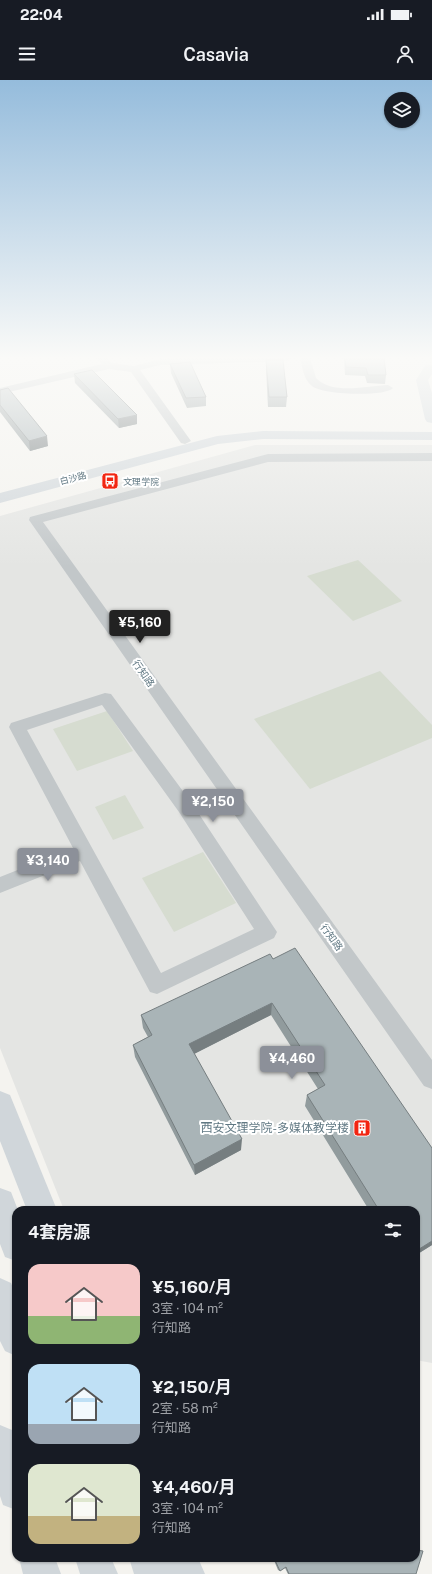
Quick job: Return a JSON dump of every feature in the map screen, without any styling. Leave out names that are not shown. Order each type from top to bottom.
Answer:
[{"type":"street","points":[[176,428],[185,441]]},
{"type":"street","name":"白沙路","points":[[0,489],[220,433],[263,428],[432,428]]},
{"type":"street","name":"白沙路","points":[[0,498],[217,440],[263,435],[432,436]]},
{"type":"street","name":"行知路","points":[[432,457],[268,458],[35,520],[432,1078]]},
{"type":"street","points":[[105,698],[185,807],[267,932],[157,985],[84,851],[17,727],[105,698]]},
{"type":"street","points":[[0,885],[84,851]]},
{"type":"street","points":[[0,1105],[40,1206]]},
{"type":"street","points":[[0,1203],[12,1235]]},
{"type":"street","points":[[0,1294],[12,1328]]},
{"type":"street","points":[[0,1442],[12,1480]]},
{"type":"street","points":[[38,1562],[42,1574]]},
{"type":"street","points":[[94,1562],[99,1574]]},
{"type":"street","points":[[148,1562],[153,1574]]},
{"type":"street","points":[[181,1562],[186,1574]]},
{"type":"shaded area","points":[[255,445],[432,445],[432,1363],[420,1361],[420,1206],[62,1206],[0,1048],[0,516]]},
{"type":"shaded area","points":[[358,560],[402,601],[353,621],[307,576]]},
{"type":"shaded area","points":[[380,671],[432,725],[432,738],[310,789],[254,719]]},
{"type":"shaded area","points":[[107,711],[133,751],[77,771],[53,729]]},
{"type":"shaded area","points":[[125,795],[144,828],[113,840],[95,807]]},
{"type":"shaded area","points":[[203,852],[236,903],[174,932],[142,878]]},
{"type":"building","points":[[18,428],[40,428],[47,436],[29,441]]},
{"type":"building","name":"西安文理学院-多媒体教学楼","points":[[295,948],[432,1148],[432,1241],[420,1248],[420,1206],[376,1206],[307,1095],[325,1085],[272,1003],[189,1044],[242,1139],[194,1165],[133,1045],[152,1035],[141,1015],[270,954],[273,959]]},
{"type":"building","points":[[420,1551],[423,1551],[420,1561]]},
{"type":"building","points":[[276,1562],[420,1562],[416,1574],[289,1574],[286,1567],[280,1571]]},
{"type":"place","name":"文理学院","points":[[110,481]]},
{"type":"place","name":"西安文理学院-多媒体教学楼","points":[[362,1128]]}]
